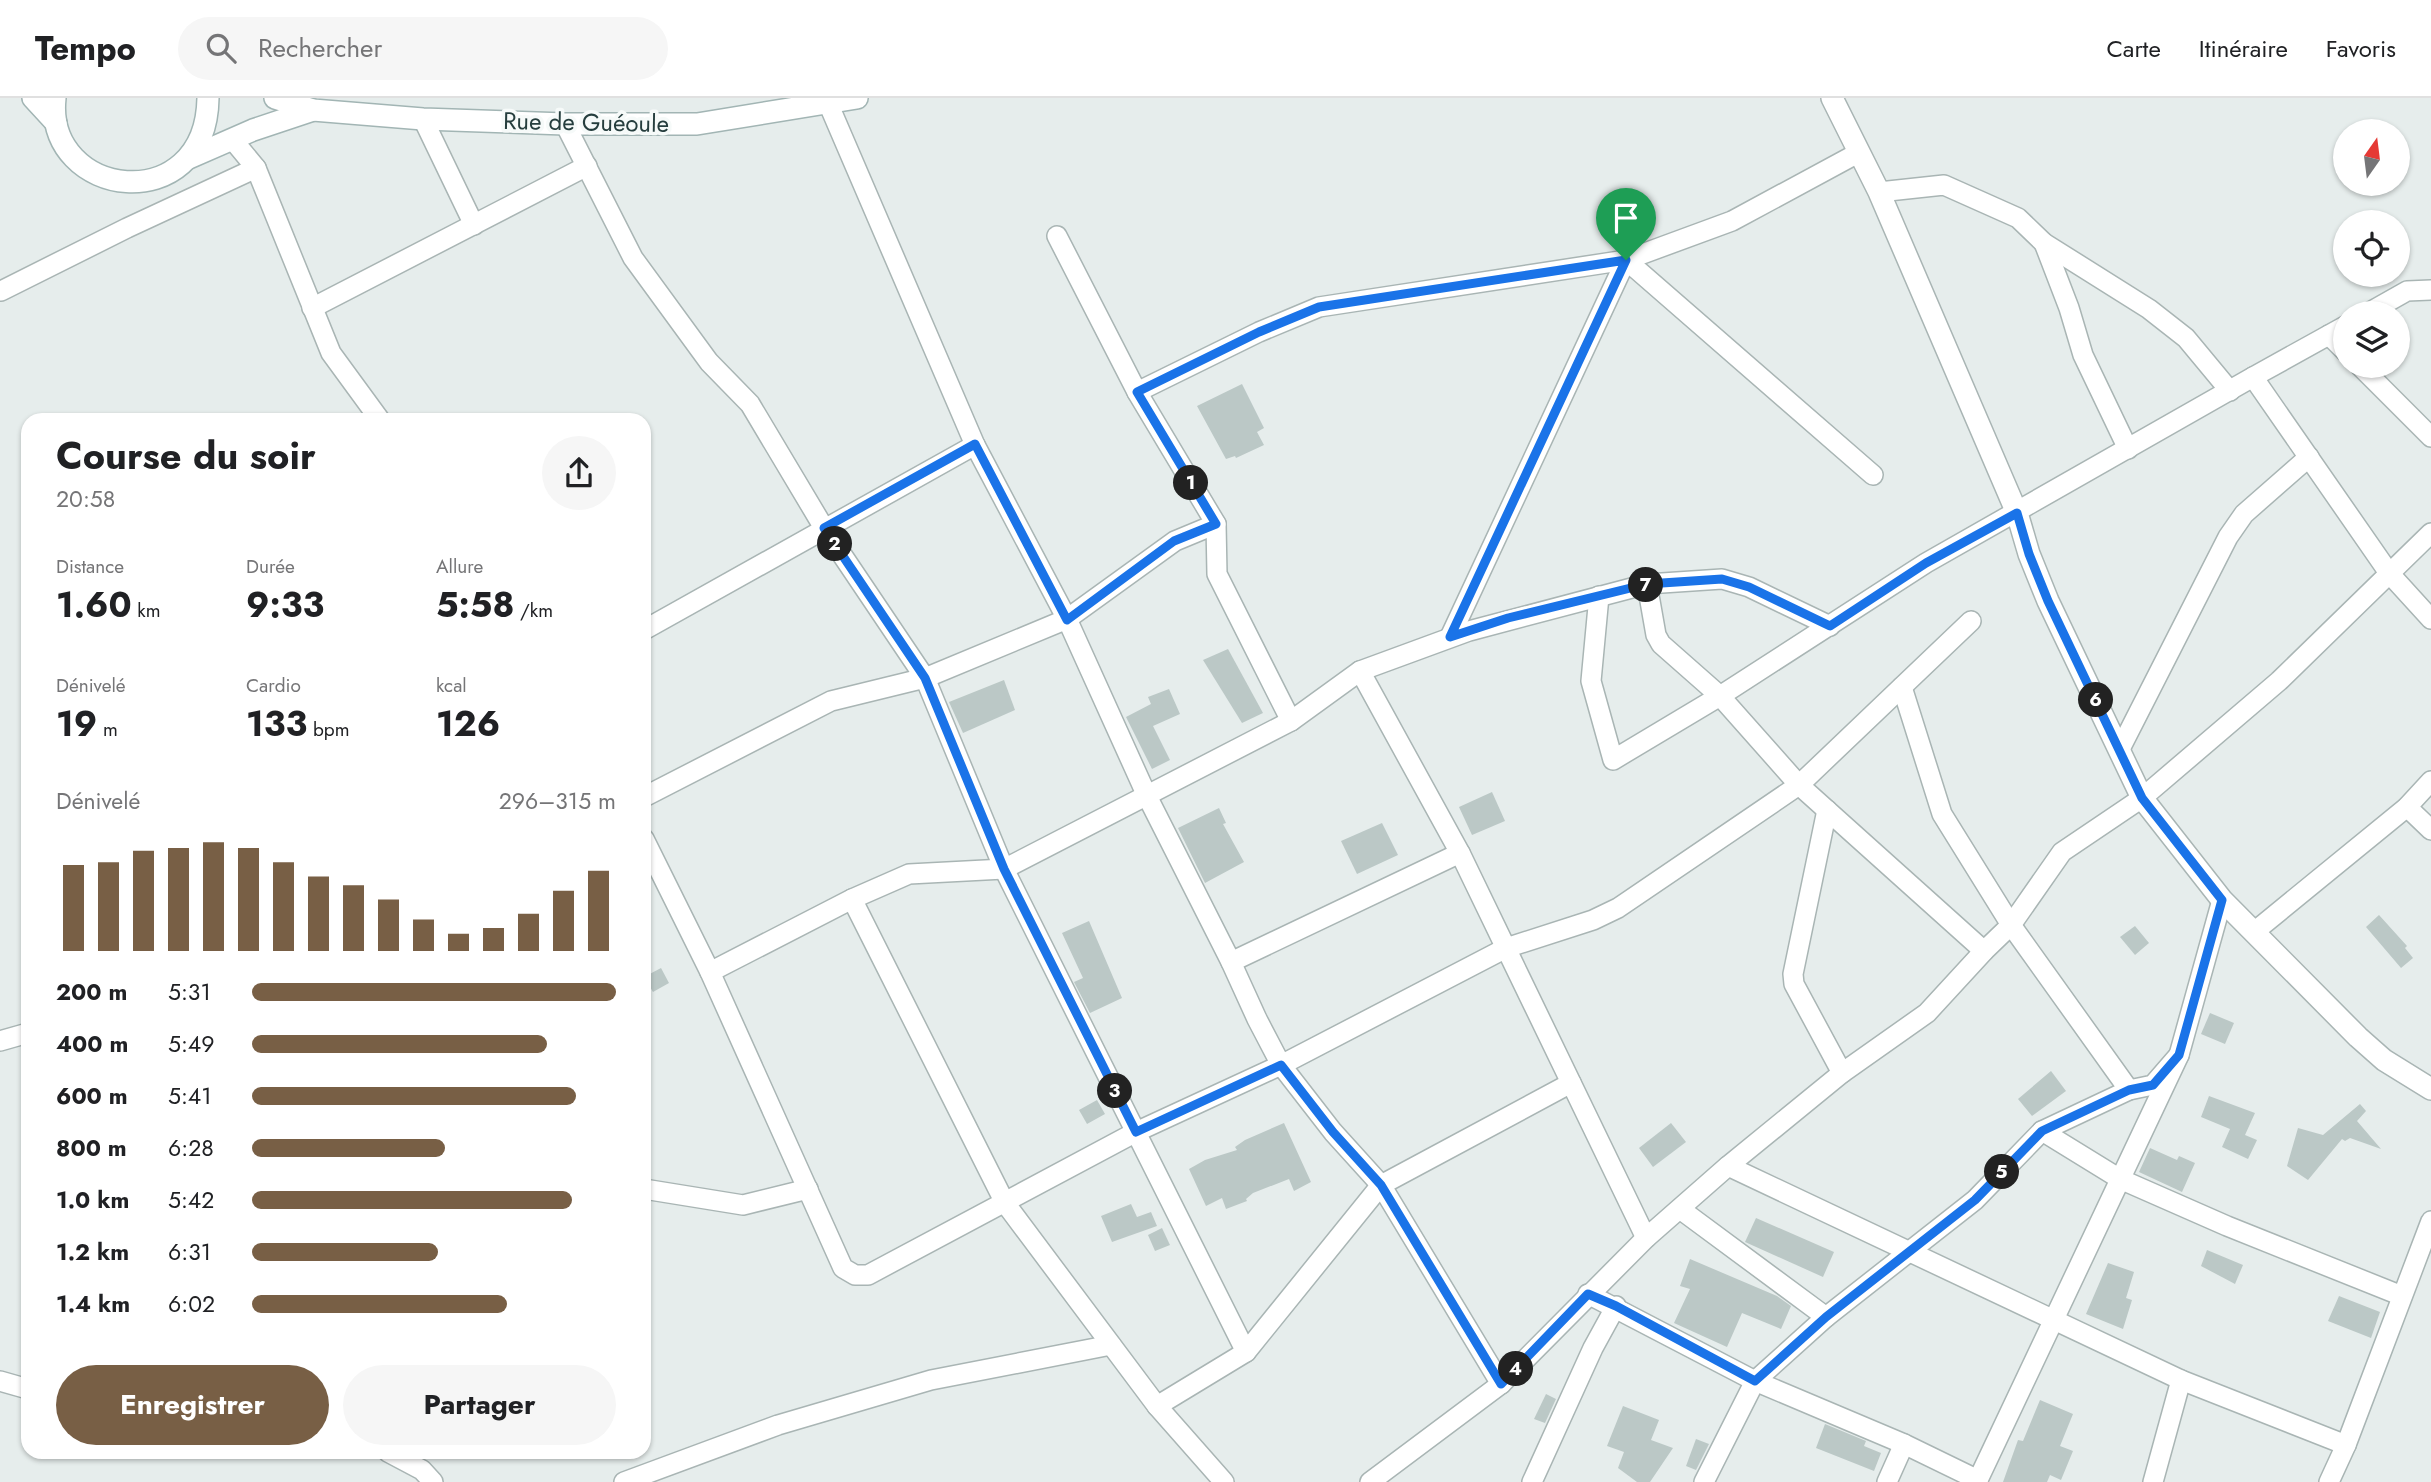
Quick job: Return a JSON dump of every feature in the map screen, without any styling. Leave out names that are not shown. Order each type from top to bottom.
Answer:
[{"type":"street","points":[[33,98],[56,123]]},
{"type":"street","points":[[55,98],[56,123]]},
{"type":"street","points":[[189,158],[201,139],[208,118],[208,98]]},
{"type":"street","name":"Rue de Guéoule","points":[[276,98],[313,110],[423,118],[565,124],[697,124],[857,98]]},
{"type":"street","points":[[1832,98],[1879,192],[2017,513],[2029,554],[2048,601],[2142,798],[2222,900],[2384,1060],[2431,1089]]},
{"type":"street","points":[[828,103],[975,444],[1067,620],[1147,796],[1281,1065],[1333,1132],[1381,1185],[1501,1384]]},
{"type":"street","name":"Rue de Guéoule","points":[[56,123],[67,149],[87,169],[112,181],[140,183],[167,175],[189,158],[232,139],[313,110]]},
{"type":"street","points":[[423,118],[474,225]]},
{"type":"street","points":[[565,124],[633,258],[709,362],[750,404],[824,528],[925,678],[1004,869],[1246,1352]]},
{"type":"street","points":[[232,139],[256,168],[331,353],[375,413]]},
{"type":"street","points":[[1137,392],[1259,332],[1319,307],[1626,260],[1732,221],[1858,153]]},
{"type":"street","points":[[312,308],[587,166]]},
{"type":"street","points":[[0,302],[0,289],[256,168]]},
{"type":"street","points":[[1879,192],[1944,185],[2018,218],[2044,243],[2149,309],[2186,338],[2230,391]]},
{"type":"street","points":[[1057,236],[1137,392],[1216,524],[1217,574],[1291,721]]},
{"type":"street","points":[[2044,243],[2069,308],[2083,355],[2128,449]]},
{"type":"street","points":[[1626,260],[1873,475]]},
{"type":"street","points":[[1450,637],[1626,260]]},
{"type":"street","points":[[2389,301],[2407,291],[2431,290]]},
{"type":"street","points":[[1599,596],[1591,681],[1613,760],[1720,696],[1926,563],[2333,332]]},
{"type":"street","points":[[2253,377],[2389,573],[2431,620]]},
{"type":"street","points":[[2372,378],[2431,438]]},
{"type":"street","points":[[651,626],[975,444]]},
{"type":"street","points":[[2120,749],[2228,537],[2244,514],[2309,457]]},
{"type":"street","points":[[651,793],[831,701],[925,678],[1067,620],[1174,541],[1216,524]]},
{"type":"street","points":[[1370,1482],[1501,1384],[1646,1238],[1728,1166],[1842,1073],[1927,1013],[2011,925],[2062,852],[2142,798],[2279,681],[2431,534]]},
{"type":"street","points":[[710,972],[852,899],[909,874],[1004,869],[1291,721],[1360,671],[1508,618],[1647,584],[1722,579],[1749,587],[1830,626]]},
{"type":"street","points":[[1647,584],[1661,644],[1720,696],[1799,785],[1984,951]]},
{"type":"street","points":[[651,853],[710,972],[843,1268],[855,1275],[868,1275],[1136,1132],[1281,1065],[1506,948],[1592,920],[1618,908],[1799,785],[1971,621]]},
{"type":"street","points":[[1360,671],[1460,853],[1646,1238]]},
{"type":"street","points":[[1902,687],[1942,814],[2011,925],[2129,1090]]},
{"type":"street","points":[[2254,932],[2407,807],[2431,781]]},
{"type":"street","points":[[2407,807],[2431,830]]},
{"type":"street","points":[[1827,810],[1793,974],[1794,984],[1842,1073]]},
{"type":"street","points":[[1231,962],[1460,853]]},
{"type":"street","points":[[852,899],[1005,1203],[1157,1406],[1224,1482]]},
{"type":"street","points":[[1588,1294],[1616,1306],[1755,1381],[1904,1444],[1978,1481],[2179,1055],[2222,900]]},
{"type":"street","points":[[0,1041],[21,1035]]},
{"type":"street","points":[[1704,1482],[1755,1381],[1826,1317],[1975,1200],[2042,1131],[2129,1090],[2153,1085],[2179,1055]]},
{"type":"street","points":[[1157,1406],[1246,1352],[1381,1185],[1571,1083]]},
{"type":"street","points":[[2042,1131],[2120,1179],[2227,1226],[2402,1296]]},
{"type":"street","points":[[1728,1166],[2181,1380],[2346,1445]]},
{"type":"street","points":[[651,1190],[743,1205],[808,1189]]},
{"type":"street","points":[[1680,1209],[1826,1317]]},
{"type":"street","points":[[2329,1482],[2346,1445],[2431,1222]]},
{"type":"street","points":[[1532,1482],[1593,1348],[1616,1306]]},
{"type":"street","points":[[624,1482],[778,1425],[931,1380],[1111,1345]]},
{"type":"street","points":[[2153,1482],[2181,1380]]},
{"type":"street","points":[[0,1381],[21,1387]]},
{"type":"street","points":[[1887,1482],[1904,1444]]},
{"type":"street","points":[[401,1459],[422,1470],[433,1482]]},
{"type":"building","points":[[1242,384],[1264,428],[1257,432],[1264,445],[1236,458],[1226,459],[1197,406]]},
{"type":"building","points":[[1228,649],[1263,713],[1242,723],[1203,660]]},
{"type":"building","points":[[1004,680],[1015,710],[963,733],[949,702]]},
{"type":"building","points":[[1169,689],[1180,714],[1153,726],[1170,760],[1152,769],[1126,717],[1151,704],[1148,697]]},
{"type":"building","points":[[1492,792],[1505,821],[1472,835],[1459,807]]},
{"type":"building","points":[[1219,808],[1226,823],[1223,824],[1244,862],[1205,883],[1178,828]]},
{"type":"building","points":[[1382,823],[1398,855],[1357,874],[1341,841]]},
{"type":"building","points":[[2379,915],[2407,946],[2405,948],[2413,958],[2401,968],[2366,927]]},
{"type":"building","points":[[1089,921],[1122,998],[1090,1013],[1074,982],[1083,978],[1062,933]]},
{"type":"building","points":[[2135,926],[2149,943],[2135,955],[2120,937]]},
{"type":"building","points":[[661,968],[669,983],[653,992],[651,973]]},
{"type":"building","points":[[2210,1013],[2234,1023],[2225,1044],[2201,1034]]},
{"type":"building","points":[[2051,1071],[2066,1091],[2032,1116],[2018,1099]]},
{"type":"building","points":[[2209,1096],[2255,1113],[2245,1135],[2257,1140],[2248,1159],[2222,1147],[2230,1129],[2201,1117]]},
{"type":"building","points":[[1097,1100],[1105,1114],[1087,1124],[1079,1110]]},
{"type":"building","points":[[2360,1104],[2366,1111],[2357,1121],[2381,1149],[2350,1138],[2345,1141],[2342,1139],[2308,1180],[2287,1166],[2298,1128],[2323,1135]]},
{"type":"building","points":[[1284,1123],[1311,1182],[1294,1191],[1289,1179],[1253,1193],[1247,1201],[1226,1209],[1222,1198],[1206,1206],[1189,1169],[1205,1160],[1237,1150],[1235,1147],[1245,1140]]},
{"type":"building","points":[[1671,1123],[1686,1142],[1653,1167],[1639,1148]]},
{"type":"building","points":[[2150,1148],[2177,1160],[2179,1156],[2195,1163],[2182,1192],[2139,1172]]},
{"type":"building","points":[[1131,1204],[1137,1217],[1151,1212],[1157,1226],[1112,1242],[1101,1216]]},
{"type":"building","points":[[1756,1218],[1834,1252],[1823,1277],[1745,1242]]},
{"type":"building","points":[[1162,1228],[1170,1245],[1155,1251],[1148,1235]]},
{"type":"building","points":[[2207,1250],[2243,1265],[2235,1284],[2201,1266]]},
{"type":"building","points":[[1690,1259],[1777,1296],[1791,1306],[1781,1329],[1742,1313],[1727,1347],[1674,1323],[1690,1289],[1680,1286]]},
{"type":"building","points":[[2108,1263],[2134,1272],[2126,1298],[2132,1300],[2123,1329],[2086,1314]]},
{"type":"building","points":[[2339,1296],[2380,1312],[2371,1338],[2328,1321]]},
{"type":"building","points":[[1546,1394],[1556,1399],[1545,1423],[1534,1419]]},
{"type":"building","points":[[2040,1400],[2073,1414],[2060,1446],[2073,1451],[2061,1480],[2050,1475],[2047,1482],[2003,1482],[2018,1440],[2023,1441]]},
{"type":"building","points":[[1623,1406],[1659,1420],[1651,1440],[1673,1448],[1650,1482],[1637,1482],[1618,1468],[1624,1452],[1607,1446]]},
{"type":"building","points":[[1825,1424],[1866,1441],[1864,1446],[1881,1453],[1874,1471],[1816,1448]]},
{"type":"building","points":[[1696,1439],[1709,1444],[1696,1470],[1686,1466]]},
{"type":"route","points":[[1626,260],[1450,637],[1508,618],[1647,584],[1722,579],[1749,587],[1830,626],[1926,563],[2017,513],[2029,554],[2048,601],[2142,798],[2222,900],[2179,1055],[2153,1085],[2129,1090],[2042,1131],[1975,1200],[1826,1317],[1755,1381],[1616,1306],[1588,1294],[1501,1384],[1381,1185],[1333,1132],[1281,1065],[1136,1132],[1004,869],[925,678],[824,528],[975,444],[1067,620],[1174,541],[1216,524],[1137,392],[1259,332],[1319,307],[1626,260]]}]
